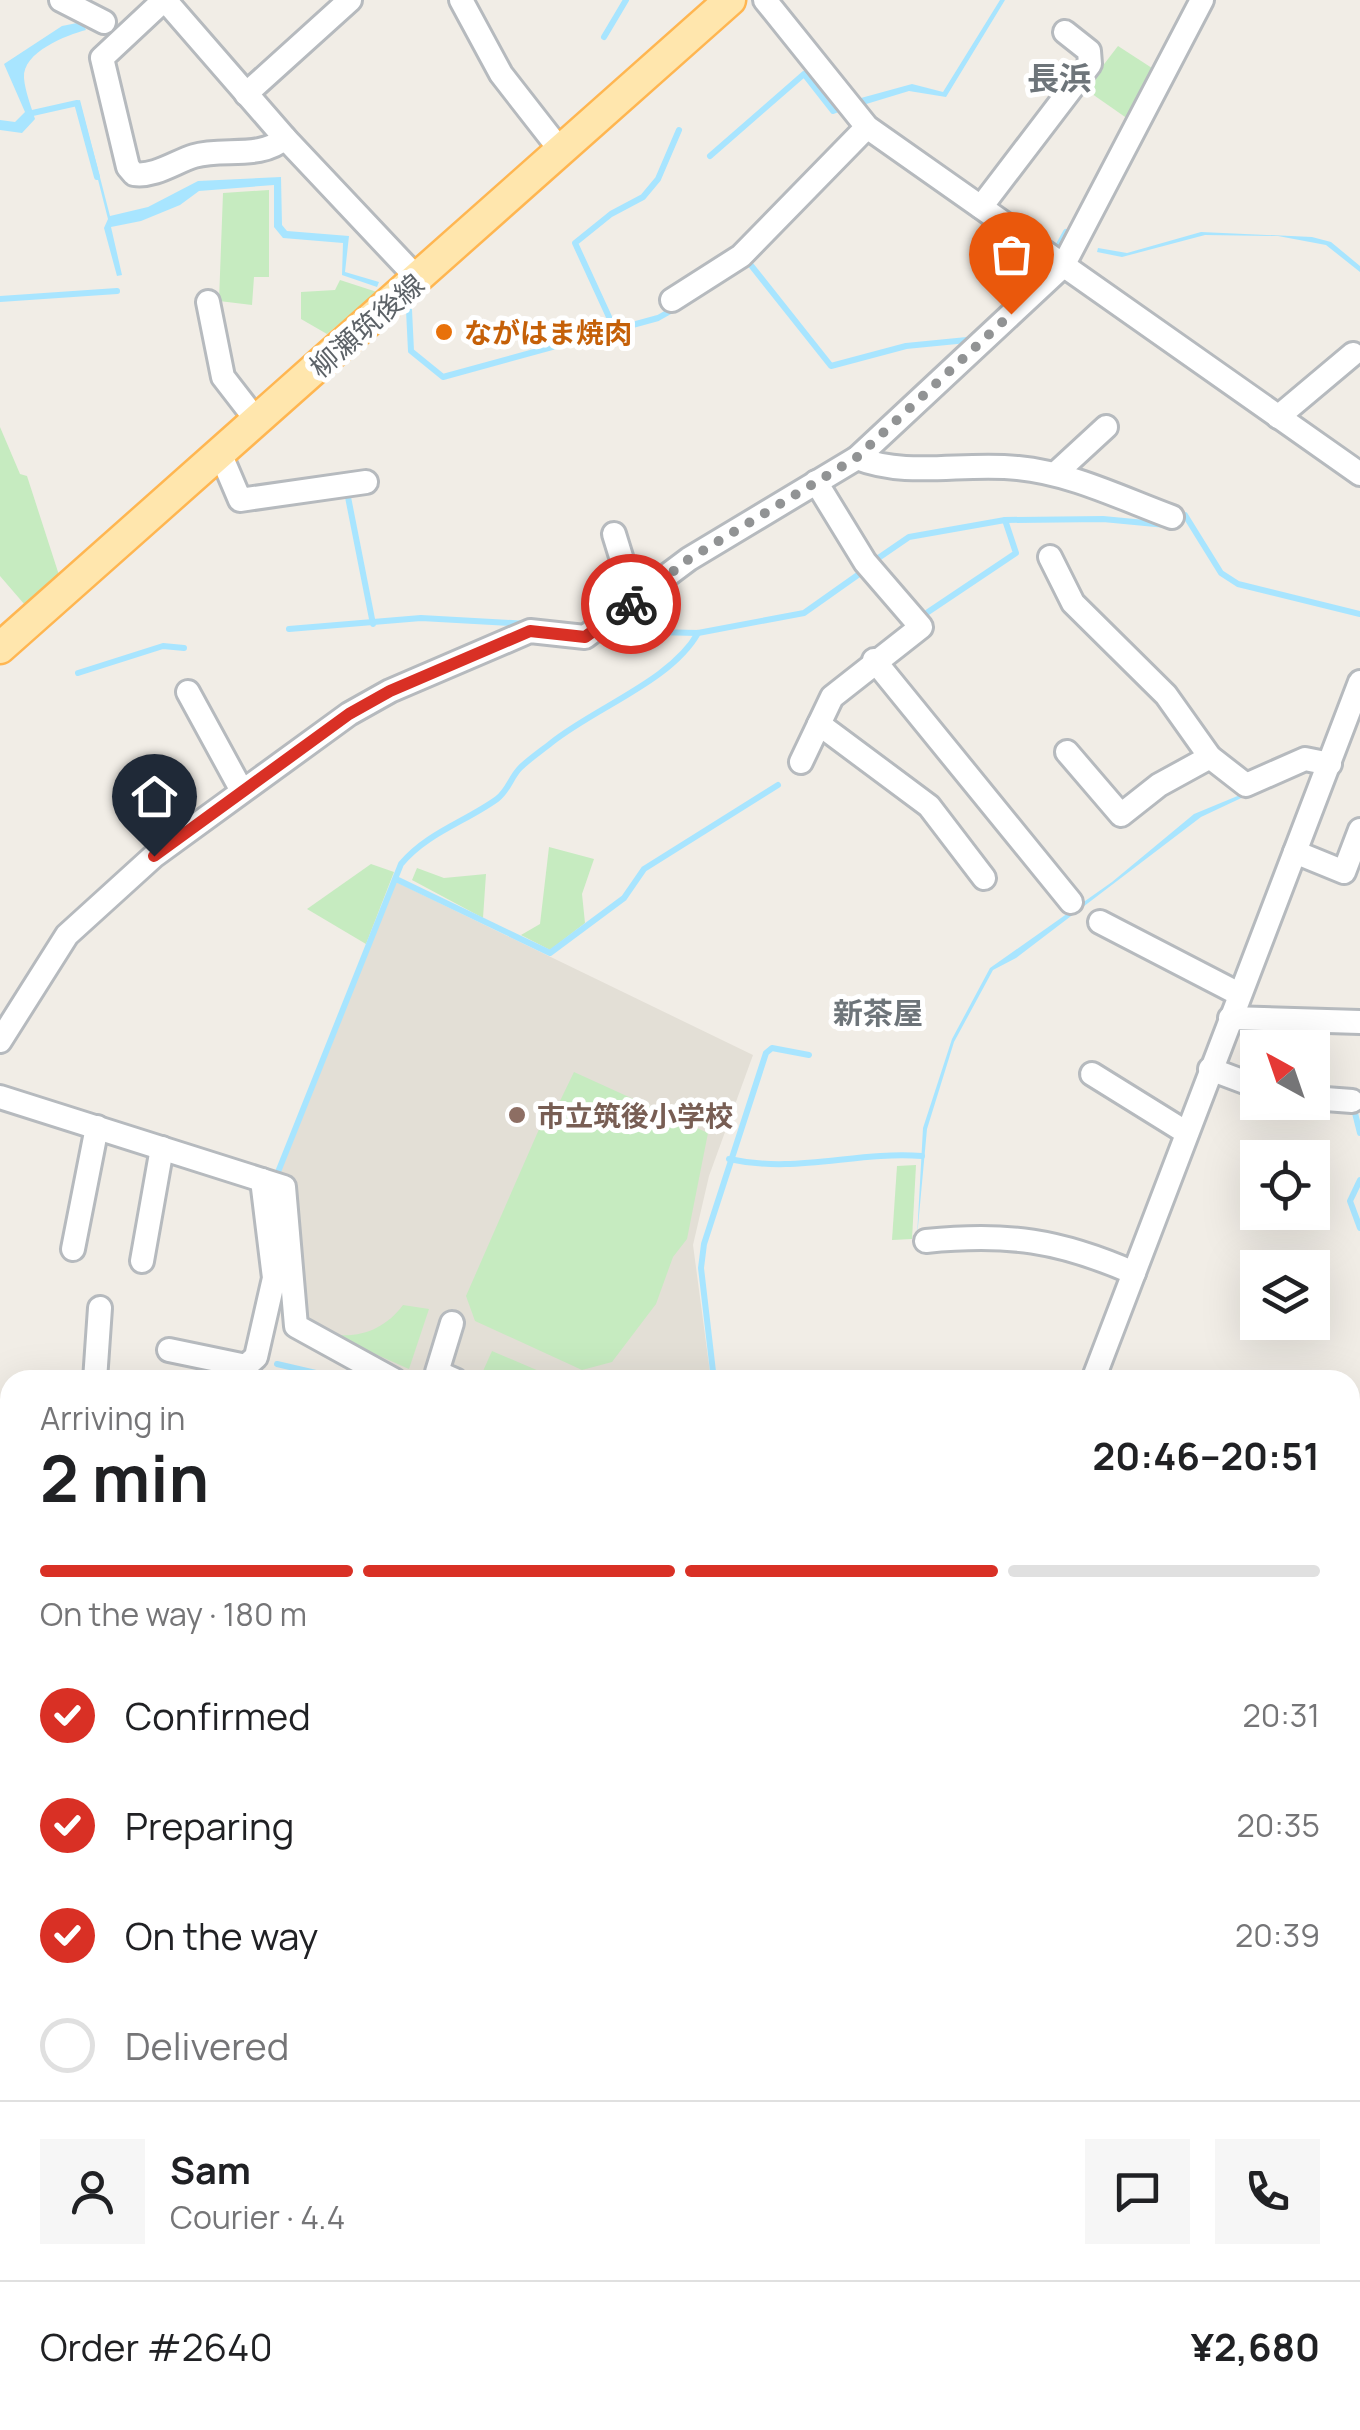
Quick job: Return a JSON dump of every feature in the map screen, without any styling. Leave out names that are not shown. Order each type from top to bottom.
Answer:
[{"type":"main road","name":"柳瀬筑後線","points":[[0,648],[730,0]]},
{"type":"street","points":[[61,0],[104,22]]},
{"type":"street","points":[[285,138],[268,149],[198,154],[145,175],[134,174],[128,167],[102,58],[164,0],[285,138],[418,278]]},
{"type":"street","points":[[246,94],[350,0]]},
{"type":"street","points":[[462,0],[501,74],[561,151]]},
{"type":"street","points":[[765,0],[867,127],[1360,474]]},
{"type":"street","points":[[0,1041],[67,936],[154,856],[349,714],[390,691],[530,631],[585,637],[689,559],[856,458],[1063,266],[1202,0]]},
{"type":"street","points":[[981,207],[1090,64],[1089,51],[1065,32]]},
{"type":"street","points":[[672,300],[741,256],[867,127]]},
{"type":"street","points":[[208,302],[223,376],[258,421]]},
{"type":"street","points":[[1278,418],[1352,354]]},
{"type":"street","points":[[1055,474],[1106,426]]},
{"type":"street","points":[[220,454],[240,500],[366,482]]},
{"type":"street","points":[[856,458],[891,469],[1017,468],[1055,474],[1172,517]]},
{"type":"street","points":[[800,762],[832,697],[874,660],[921,627],[865,562],[816,482]]},
{"type":"street","points":[[614,534],[635,602]]},
{"type":"street","points":[[1050,557],[1072,603],[1166,695],[1210,757],[1246,785],[1304,759],[1330,764]]},
{"type":"street","points":[[874,660],[1071,902]]},
{"type":"street","points":[[1097,1370],[1360,682]]},
{"type":"street","points":[[188,692],[242,792]]},
{"type":"street","points":[[818,724],[928,806],[984,878]]},
{"type":"street","points":[[1068,752],[1121,816],[1160,785],[1210,757]]},
{"type":"street","points":[[1295,852],[1352,879],[1360,830]]},
{"type":"street","points":[[1100,922],[1239,994]]},
{"type":"street","points":[[1230,1018],[1360,1022]]},
{"type":"street","points":[[1210,1069],[1240,1080]]},
{"type":"street","points":[[1092,1074],[1186,1133]]},
{"type":"street","points":[[0,1096],[284,1187],[296,1326],[376,1370]]},
{"type":"street","points":[[1330,1099],[1352,1101]]},
{"type":"street","points":[[73,1249],[97,1127]]},
{"type":"street","points":[[142,1261],[162,1148]]},
{"type":"street","points":[[168,1350],[246,1366],[256,1358],[274,1278],[262,1180]]},
{"type":"street","points":[[926,1241],[991,1235],[1076,1249],[1134,1273]]},
{"type":"street","points":[[95,1370],[100,1308]]},
{"type":"street","points":[[438,1370],[452,1323]]},
{"type":"shaded area","name":"市立筑後小学校","points":[[396,882],[753,1055],[709,1176],[693,1245],[710,1370],[392,1370],[301,1323],[279,1174]]},
{"type":"green space","points":[[1118,46],[1155,70],[1128,119],[1085,89]]},
{"type":"green space","points":[[269,190],[269,277],[254,277],[252,305],[219,301],[223,193]]},
{"type":"green space","points":[[340,280],[377,292],[327,334],[301,319],[301,292],[335,290]]},
{"type":"green space","points":[[0,427],[20,474],[27,476],[59,575],[25,605],[0,576]]},
{"type":"green space","points":[[549,847],[594,859],[582,894],[585,923],[550,950],[521,935],[540,924]]},
{"type":"green space","points":[[371,864],[394,872],[366,944],[307,909]]},
{"type":"green space","points":[[417,868],[444,878],[486,874],[483,918],[412,880]]},
{"type":"green space","points":[[574,1072],[708,1133],[687,1239],[673,1257],[656,1304],[612,1362],[582,1370],[475,1321],[466,1296],[547,1111],[560,1101]]},
{"type":"green space","points":[[916,1165],[912,1239],[892,1240],[897,1166]]},
{"type":"green space","points":[[403,1305],[429,1309],[409,1369],[330,1334],[352,1335],[371,1330]]},
{"type":"green space","points":[[492,1351],[537,1370],[483,1370]]},
{"type":"water","points":[[1000,0],[1005,0],[946,97],[909,91],[863,105],[861,98],[912,84],[943,92]]},
{"type":"water","points":[[82,22],[86,30],[47,46],[25,69],[35,119],[22,133],[0,130],[0,120],[15,122],[25,112],[4,64],[62,26]]},
{"type":"water","points":[[80,100],[110,216],[148,207],[198,181],[281,177],[282,225],[287,231],[349,236],[345,272],[379,282],[377,287],[342,275],[343,243],[283,238],[274,227],[274,185],[199,191],[180,205],[141,221],[111,227],[122,275],[117,276],[104,228],[108,219],[79,105],[69,103]]},
{"type":"water","points":[[1201,232],[1312,237],[1331,242],[1360,266],[1360,272],[1326,245],[1278,236],[1205,235],[1122,257],[1097,252],[1098,248],[1127,253]]},
{"type":"water","points":[[1303,769],[1201,817],[1016,958],[993,970],[954,1042],[927,1129],[917,1237],[923,1128],[952,1039],[990,968],[1112,882],[1194,814]]},
{"type":"waterway","points":[[604,37],[626,0]]},
{"type":"waterway","points":[[710,156],[804,74],[833,111],[844,107]]},
{"type":"waterway","points":[[28,114],[77,103],[97,177]]},
{"type":"waterway","points":[[615,330],[575,243],[611,214],[643,197],[658,179],[679,130]]},
{"type":"waterway","points":[[1056,250],[1066,232],[1069,234]]},
{"type":"waterway","points":[[746,259],[831,366],[906,346],[967,340]]},
{"type":"waterway","points":[[0,299],[117,291]]},
{"type":"waterway","points":[[409,310],[411,351],[443,377],[658,318],[674,309]]},
{"type":"waterway","points":[[347,492],[373,624]]},
{"type":"waterway","points":[[1179,515],[1185,515],[1221,573],[1238,584],[1360,614]]},
{"type":"waterway","points":[[874,561],[909,537],[1005,520],[1103,519],[1166,525]]},
{"type":"waterway","points":[[928,612],[1016,553],[1005,520]]},
{"type":"waterway","points":[[607,631],[698,633],[804,613],[862,572]]},
{"type":"waterway","points":[[289,629],[421,618],[528,624]]},
{"type":"waterway","points":[[276,1177],[401,864],[434,836],[497,799],[520,768],[551,743],[670,665],[698,633]]},
{"type":"waterway","points":[[78,673],[163,646],[184,648]]},
{"type":"waterway","points":[[396,879],[550,953],[624,898],[644,869],[778,785]]},
{"type":"waterway","points":[[713,1370],[701,1268],[704,1244],[766,1053],[772,1048],[809,1055]]},
{"type":"waterway","points":[[1354,1109],[1360,1133]]},
{"type":"waterway","points":[[729,1159],[778,1164],[922,1156]]},
{"type":"waterway","points":[[1360,1180],[1350,1201],[1360,1228]]},
{"type":"waterway","points":[[277,1364],[303,1370]]},
{"type":"way so far","points":[[631,604],[689,559],[856,458],[1011,314]]},
{"type":"place","name":"ながはま焼肉","points":[[444,332]]},
{"type":"place","name":"市立筑後小学校","points":[[517,1115]]},
{"type":"district","name":"長浜","points":[[1059,78]]},
{"type":"district","name":"新茶屋","points":[[878,1012]]},
{"type":"route","points":[[154,856],[349,714],[390,691],[530,631],[585,637],[631,604]]}]
